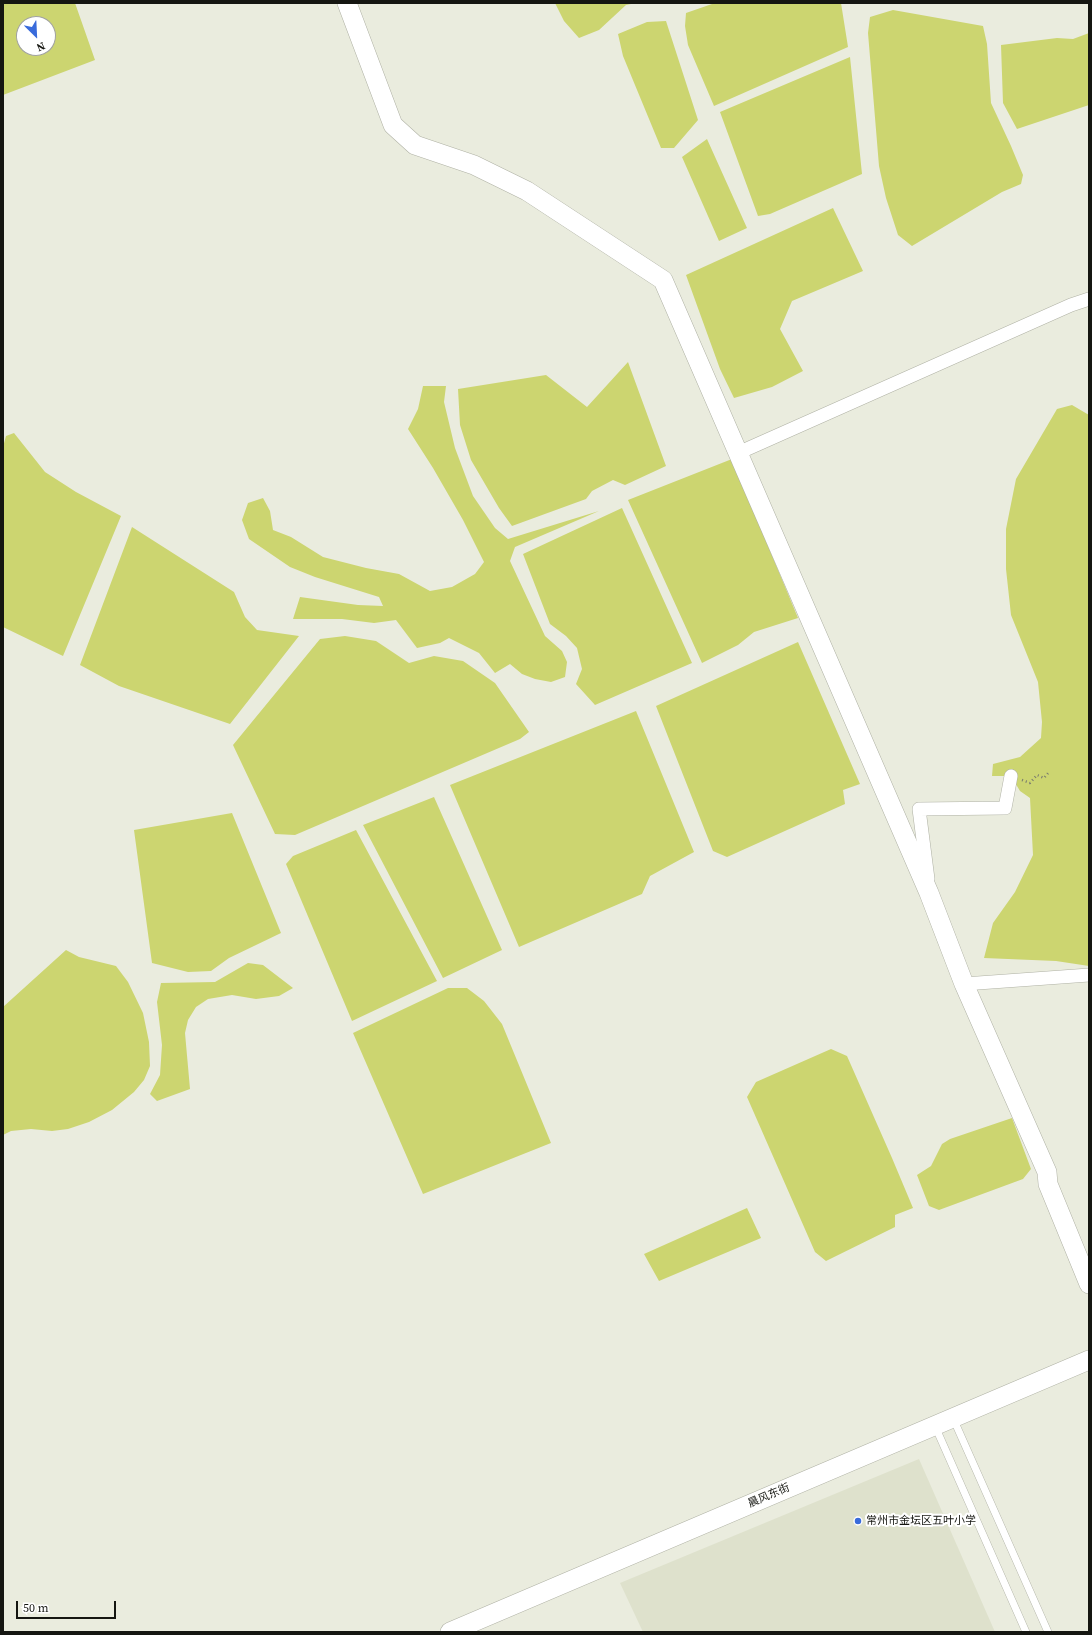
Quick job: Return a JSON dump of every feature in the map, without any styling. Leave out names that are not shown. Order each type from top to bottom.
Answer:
[{"type":"street","points":[[347,3],[393,126],[415,145],[474,165],[527,191],[663,280],[929,894],[964,984],[1047,1172],[1048,1184],[1089,1284]]},
{"type":"street","points":[[738,453],[1064,308],[1089,299]]},
{"type":"street","points":[[929,894],[919,809],[1005,808],[1011,776]]},
{"type":"street","points":[[964,984],[1089,975]]},
{"type":"street","name":"晨风东街","points":[[450,1632],[1089,1360]]},
{"type":"lane","points":[[953,1418],[1048,1632]]},
{"type":"lane","points":[[935,1426],[1026,1632]]},
{"type":"path","points":[[1011,776],[1030,783],[1037,775],[1044,778],[1049,772]]},
{"type":"shaded area","points":[[3,3],[75,3],[95,60],[3,95]]},
{"type":"shaded area","points":[[555,3],[636,3],[626,5],[599,30],[579,38],[564,21]]},
{"type":"shaded area","points":[[841,3],[848,47],[714,106],[688,45],[685,26],[686,13],[712,4]]},
{"type":"shaded area","points":[[893,10],[983,26],[987,44],[991,103],[1023,175],[1021,184],[1002,192],[912,246],[898,235],[886,198],[879,166],[868,33],[870,17]]},
{"type":"shaded area","points":[[666,21],[698,120],[674,148],[661,148],[623,56],[618,34],[647,22]]},
{"type":"shaded area","points":[[1089,33],[1089,105],[1017,129],[1003,103],[1001,45],[1057,38],[1073,39]]},
{"type":"shaded area","points":[[850,57],[862,174],[770,214],[758,216],[720,112]]},
{"type":"shaded area","points":[[707,139],[747,228],[719,241],[682,157]]},
{"type":"shaded area","points":[[833,208],[863,271],[792,301],[780,329],[803,371],[772,387],[734,398],[720,369],[686,275]]},
{"type":"shaded area","points":[[628,362],[666,466],[625,485],[613,480],[592,491],[586,499],[512,526],[499,508],[471,460],[460,425],[458,389],[546,375],[587,407]]},
{"type":"shaded area","points":[[423,386],[446,386],[444,402],[455,448],[473,496],[495,528],[508,539],[599,511],[515,547],[510,561],[545,636],[562,651],[567,662],[565,677],[551,682],[535,679],[522,674],[510,664],[495,673],[479,653],[449,638],[440,643],[417,648],[396,620],[374,623],[342,619],[293,619],[300,597],[358,605],[383,606],[379,597],[315,577],[290,567],[249,539],[242,520],[248,503],[263,498],[270,511],[273,530],[291,537],[323,557],[366,568],[399,574],[430,591],[452,587],[475,574],[484,562],[463,520],[433,468],[408,429],[418,409]]},
{"type":"shaded area","points":[[1072,405],[1089,415],[1089,966],[1056,961],[984,958],[993,923],[1015,892],[1033,855],[1030,798],[1020,791],[1011,776],[992,776],[993,764],[1020,757],[1041,738],[1042,722],[1038,682],[1011,615],[1006,569],[1006,529],[1016,479],[1057,409]]},
{"type":"shaded area","points":[[14,433],[45,472],[76,492],[121,516],[63,656],[3,627],[3,447],[6,436]]},
{"type":"shaded area","points":[[732,459],[798,618],[754,632],[738,645],[702,663],[628,500]]},
{"type":"shaded area","points":[[622,508],[692,663],[595,705],[576,684],[582,669],[577,648],[566,636],[550,624],[523,554]]},
{"type":"shaded area","points":[[132,527],[234,592],[245,617],[257,630],[299,636],[230,724],[119,686],[80,665]]},
{"type":"shaded area","points":[[345,636],[376,641],[409,663],[434,656],[463,661],[495,683],[529,732],[520,739],[295,835],[275,834],[233,745],[320,639]]},
{"type":"shaded area","points":[[798,642],[860,784],[843,790],[845,804],[727,857],[713,851],[656,706]]},
{"type":"shaded area","points":[[636,711],[694,852],[650,876],[642,894],[519,947],[450,785]]},
{"type":"shaded area","points":[[434,797],[502,950],[443,978],[363,825]]},
{"type":"shaded area","points":[[232,813],[281,933],[229,958],[211,971],[188,972],[152,963],[134,830]]},
{"type":"shaded area","points":[[356,830],[437,981],[352,1021],[286,864],[293,856]]},
{"type":"shaded area","points":[[66,950],[79,957],[116,966],[128,982],[143,1013],[149,1042],[150,1066],[144,1080],[134,1092],[112,1110],[89,1122],[68,1129],[52,1131],[31,1129],[11,1131],[3,1135],[3,1007]]},
{"type":"shaded area","points":[[248,963],[263,965],[293,988],[279,996],[256,999],[232,995],[208,999],[196,1007],[188,1020],[185,1033],[190,1089],[157,1101],[150,1094],[160,1075],[162,1045],[157,1002],[161,983],[215,982]]},
{"type":"shaded area","points":[[448,988],[467,988],[484,1001],[502,1024],[551,1143],[423,1194],[353,1033]]},
{"type":"shaded area","points":[[831,1049],[847,1056],[913,1208],[895,1215],[895,1227],[826,1261],[815,1252],[747,1097],[756,1082]]},
{"type":"shaded area","points":[[1012,1118],[1031,1169],[1023,1179],[939,1210],[929,1206],[917,1175],[931,1166],[942,1144],[950,1139]]},
{"type":"shaded area","points":[[747,1208],[761,1238],[659,1281],[644,1254]]},
{"type":"shaded area","name":"常州市金坛区五叶小学","points":[[919,1459],[995,1632],[643,1632],[620,1583]]},
{"type":"place","name":"常州市金坛区五叶小学","points":[[858,1521]]}]
